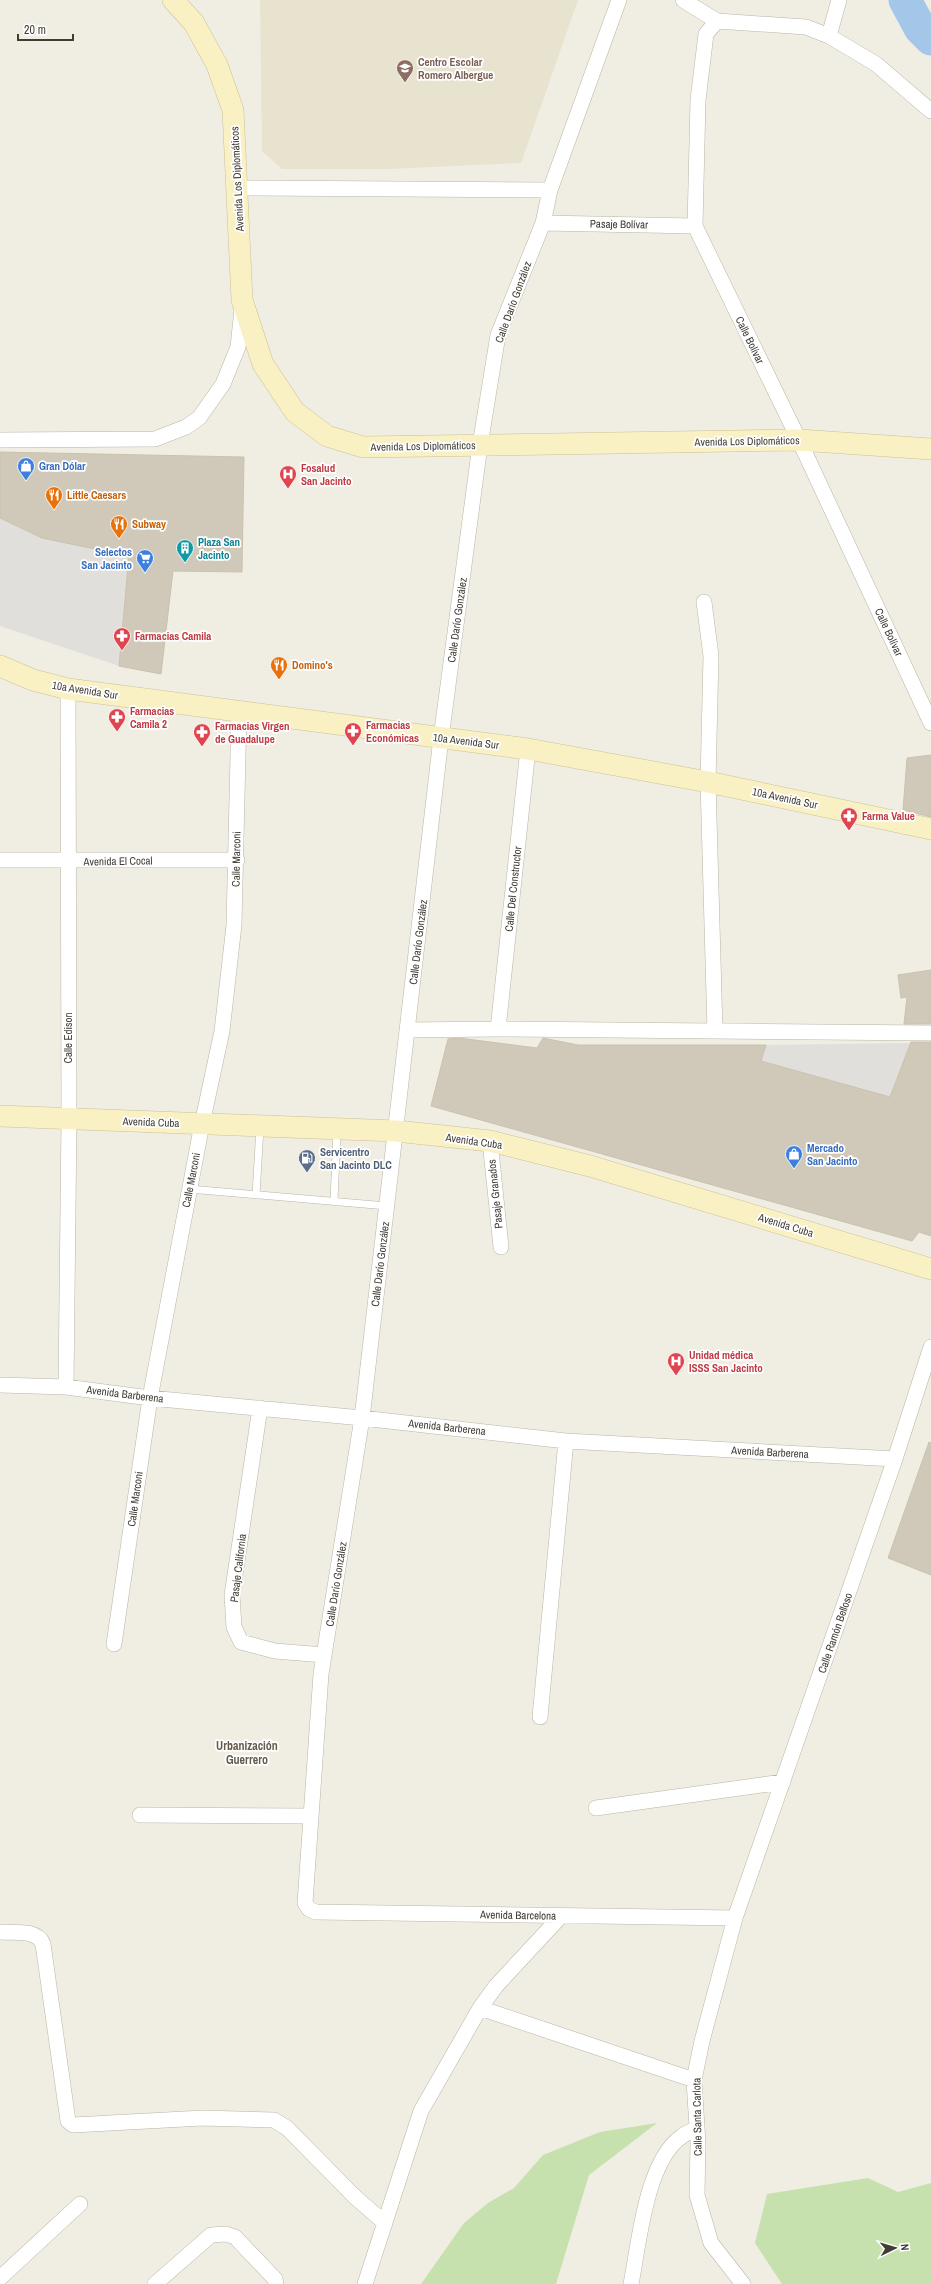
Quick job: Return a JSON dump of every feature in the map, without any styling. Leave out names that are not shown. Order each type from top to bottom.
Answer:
[{"type":"main road","name":"Avenida Los Diplomáticos","points":[[173,0],[194,23],[218,64],[233,110],[242,300],[263,364],[295,412],[327,436],[364,447],[799,440],[931,449]]},
{"type":"main road","name":"10a Avenida Sur","points":[[0,666],[32,680],[68,689],[528,749],[708,782],[931,829]]},
{"type":"main road","name":"Avenida Cuba","points":[[0,1116],[396,1131],[490,1141],[590,1166],[931,1269]]},
{"type":"street","name":"Calle Darío González","points":[[305,1903],[324,1655],[362,1418],[441,738],[480,444],[498,335],[543,223],[550,190],[619,0]]},
{"type":"street","points":[[683,0],[717,22],[806,27],[829,36],[876,64],[931,111]]},
{"type":"street","points":[[829,36],[839,0]]},
{"type":"street","name":"Calle Bolívar","points":[[717,22],[706,34],[698,100],[695,226],[799,440],[931,723]]},
{"type":"street","points":[[237,188],[550,190]]},
{"type":"street","name":"Pasaje Bolívar","points":[[543,223],[695,226]]},
{"type":"street","points":[[0,440],[155,439],[186,427],[199,418],[229,372],[238,347],[242,300]]},
{"type":"street","points":[[704,602],[711,656],[708,782],[715,1032]]},
{"type":"street","name":"Calle Edison","points":[[66,1387],[69,1119],[67,862],[68,689]]},
{"type":"street","name":"Calle Marconi","points":[[114,1644],[150,1398],[189,1189],[222,1031],[234,925],[237,860],[238,712]]},
{"type":"street","name":"Calle Del Constructor","points":[[498,1029],[528,749]]},
{"type":"street","name":"Avenida El Cocal","points":[[0,860],[67,862],[237,860]]},
{"type":"street","points":[[408,1030],[498,1029],[931,1034]]},
{"type":"street","name":"Pasaje Granados","points":[[490,1141],[501,1247]]},
{"type":"street","name":"Calle Ramón Belloso","points":[[735,1918],[895,1459],[931,1346]]},
{"type":"street","name":"Avenida Barberena","points":[[0,1385],[66,1387],[150,1398],[362,1418],[566,1441],[895,1459]]},
{"type":"street","name":"Pasaje California","points":[[260,1408],[232,1595],[234,1627],[241,1642],[275,1650],[324,1655]]},
{"type":"street","points":[[540,1717],[566,1441]]},
{"type":"street","points":[[596,1808],[783,1782]]},
{"type":"street","points":[[140,1815],[311,1816]]},
{"type":"street","name":"Avenida Barcelona","points":[[305,1903],[309,1909],[316,1912],[735,1918]]},
{"type":"street","points":[[365,2284],[421,2111],[480,2008],[496,1986],[561,1916]]},
{"type":"street","name":"Calle Santa Carlota","points":[[735,1918],[702,2041],[694,2080],[698,2128],[697,2195],[711,2243],[742,2284]]},
{"type":"street","points":[[0,1932],[35,1934],[44,1944],[68,2121],[73,2124],[203,2118],[274,2120],[287,2128],[355,2197],[385,2223]]},
{"type":"street","points":[[480,2008],[694,2080]]},
{"type":"street","points":[[631,2284],[651,2184],[658,2165],[681,2137],[698,2128]]},
{"type":"street","points":[[0,2278],[80,2204]]},
{"type":"street","points":[[155,2284],[211,2235],[226,2234],[235,2237],[275,2279],[276,2284]]},
{"type":"lane","points":[[256,1195],[260,1126]]},
{"type":"lane","points":[[334,1201],[337,1129]]},
{"type":"lane","points":[[189,1189],[387,1206]]},
{"type":"shaded area","name":"Centro Escolar Romero Albergue","points":[[260,0],[578,0],[521,163],[389,169],[282,169],[262,151]]},
{"type":"shaded area","points":[[0,518],[42,538],[129,556],[119,666],[0,626]]},
{"type":"shaded area","points":[[911,1043],[890,1097],[761,1061],[766,1045]]},
{"type":"green space","points":[[657,2123],[589,2175],[556,2284],[421,2284],[464,2223],[488,2203],[514,2188],[543,2155],[600,2132]]},
{"type":"green space","points":[[868,2178],[898,2192],[931,2183],[931,2284],[782,2284],[755,2243],[767,2194]]},
{"type":"building","name":"Plaza San Jacinto","points":[[0,452],[244,457],[242,572],[173,571],[161,674],[119,666],[129,556],[42,538],[0,518]]},
{"type":"building","points":[[931,755],[931,817],[903,810],[907,758]]},
{"type":"building","points":[[931,970],[931,1024],[904,1024],[907,997],[901,998],[898,975]]},
{"type":"building","name":"Mercado San Jacinto","points":[[459,1038],[537,1048],[543,1038],[578,1045],[766,1045],[761,1061],[890,1097],[911,1042],[931,1042],[931,1236],[919,1232],[912,1241],[431,1106],[448,1039]]},
{"type":"building","points":[[929,1442],[931,1443],[931,1575],[888,1558]]},
{"type":"waterway","points":[[905,0],[920,28],[931,39]]},
{"type":"place","name":"Centro Escolar Romero Albergue","points":[[405,83]]},
{"type":"place","name":"Gran Dólar","points":[[26,481]]},
{"type":"place","name":"Fosalud San Jacinto","points":[[288,489]]},
{"type":"place","name":"Little Caesars","points":[[54,510]]},
{"type":"place","name":"Subway","points":[[119,539]]},
{"type":"place","name":"Plaza San Jacinto","points":[[185,563]]},
{"type":"place","name":"Selectos San Jacinto","points":[[145,573]]},
{"type":"place","name":"Farmacias Camila","points":[[122,651]]},
{"type":"place","name":"Domino's","points":[[279,680]]},
{"type":"place","name":"Farmacias Camila 2","points":[[117,732]]},
{"type":"place","name":"Farmacias Económicas","points":[[353,746]]},
{"type":"place","name":"Farmacias Virgen de Guadalupe","points":[[202,747]]},
{"type":"place","name":"Farma Value","points":[[849,831]]},
{"type":"place","name":"Mercado San Jacinto","points":[[794,1169]]},
{"type":"place","name":"Servicentro San Jacinto DLC","points":[[307,1173]]},
{"type":"place","name":"Unidad médica ISSS San Jacinto","points":[[676,1376]]},
{"type":"district","name":"Urbanización Guerrero","points":[[247,1753]]}]
